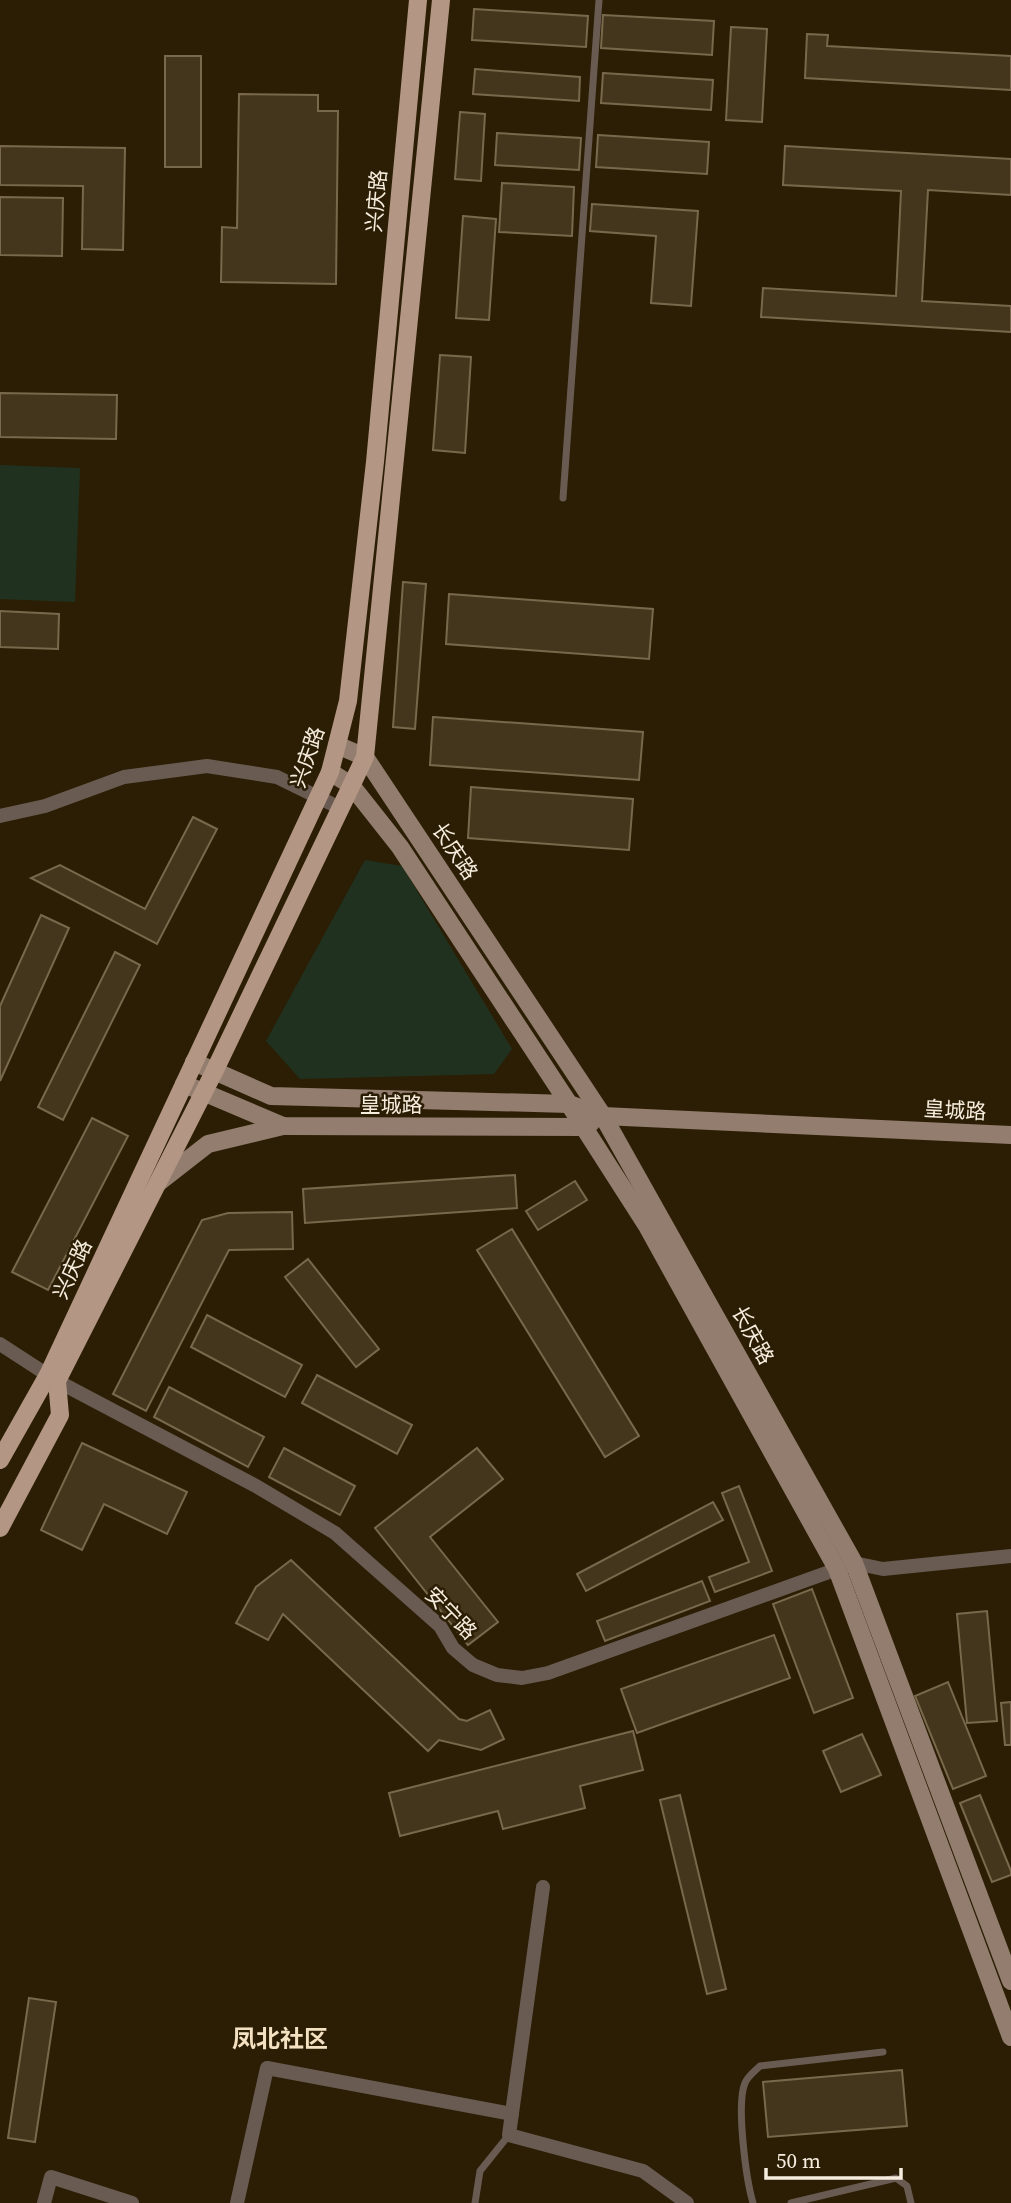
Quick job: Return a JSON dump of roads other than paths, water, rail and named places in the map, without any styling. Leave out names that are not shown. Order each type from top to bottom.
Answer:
[{"type":"main road","name":"兴庆路","points":[[0,1528],[60,1415],[52,1378],[194,1062],[330,772],[348,701],[373,475],[418,0]]},
{"type":"main road","points":[[337,745],[365,757],[441,0]]},
{"type":"main road","name":"兴庆路","points":[[0,1460],[52,1378],[158,1183],[365,757]]},
{"type":"main road","name":"长庆路","points":[[365,757],[603,1116],[846,1566],[1011,1981]]},
{"type":"main road","points":[[330,772],[351,785],[400,847],[584,1127],[646,1226],[846,1566],[1011,2037]]},
{"type":"main road","name":"皇城路","points":[[194,1062],[271,1096],[569,1104],[603,1116],[1011,1135]]},
{"type":"main road","name":"皇城路","points":[[184,1084],[283,1126],[584,1127]]},
{"type":"main road","points":[[584,1127],[603,1116]]},
{"type":"main road","points":[[158,1183],[208,1144],[283,1126]]},
{"type":"street","points":[[0,816],[46,806],[124,777],[207,766],[276,777],[340,808]]},
{"type":"street","name":"安宁路","points":[[0,1344],[52,1378],[256,1486],[335,1533],[440,1626],[453,1648],[473,1665],[497,1675],[522,1678],[548,1673],[846,1566]]},
{"type":"street","points":[[846,1566],[883,1569],[1011,1556]]},
{"type":"street","points":[[543,1887],[509,2136],[643,2171],[687,2203]]},
{"type":"street","points":[[237,2203],[267,2068],[512,2114]]},
{"type":"street","points":[[44,2203],[51,2177],[131,2203]]},
{"type":"lane","points":[[563,498],[599,0]]},
{"type":"lane","points":[[753,2203],[747,2182],[741,2097],[746,2080],[760,2066],[883,2052]]},
{"type":"lane","points":[[475,2203],[480,2171],[509,2136]]},
{"type":"lane","points":[[791,2203],[896,2178],[907,2186],[911,2203]]},
{"type":"district","name":"凤北社区","points":[[280,2038]]}]
